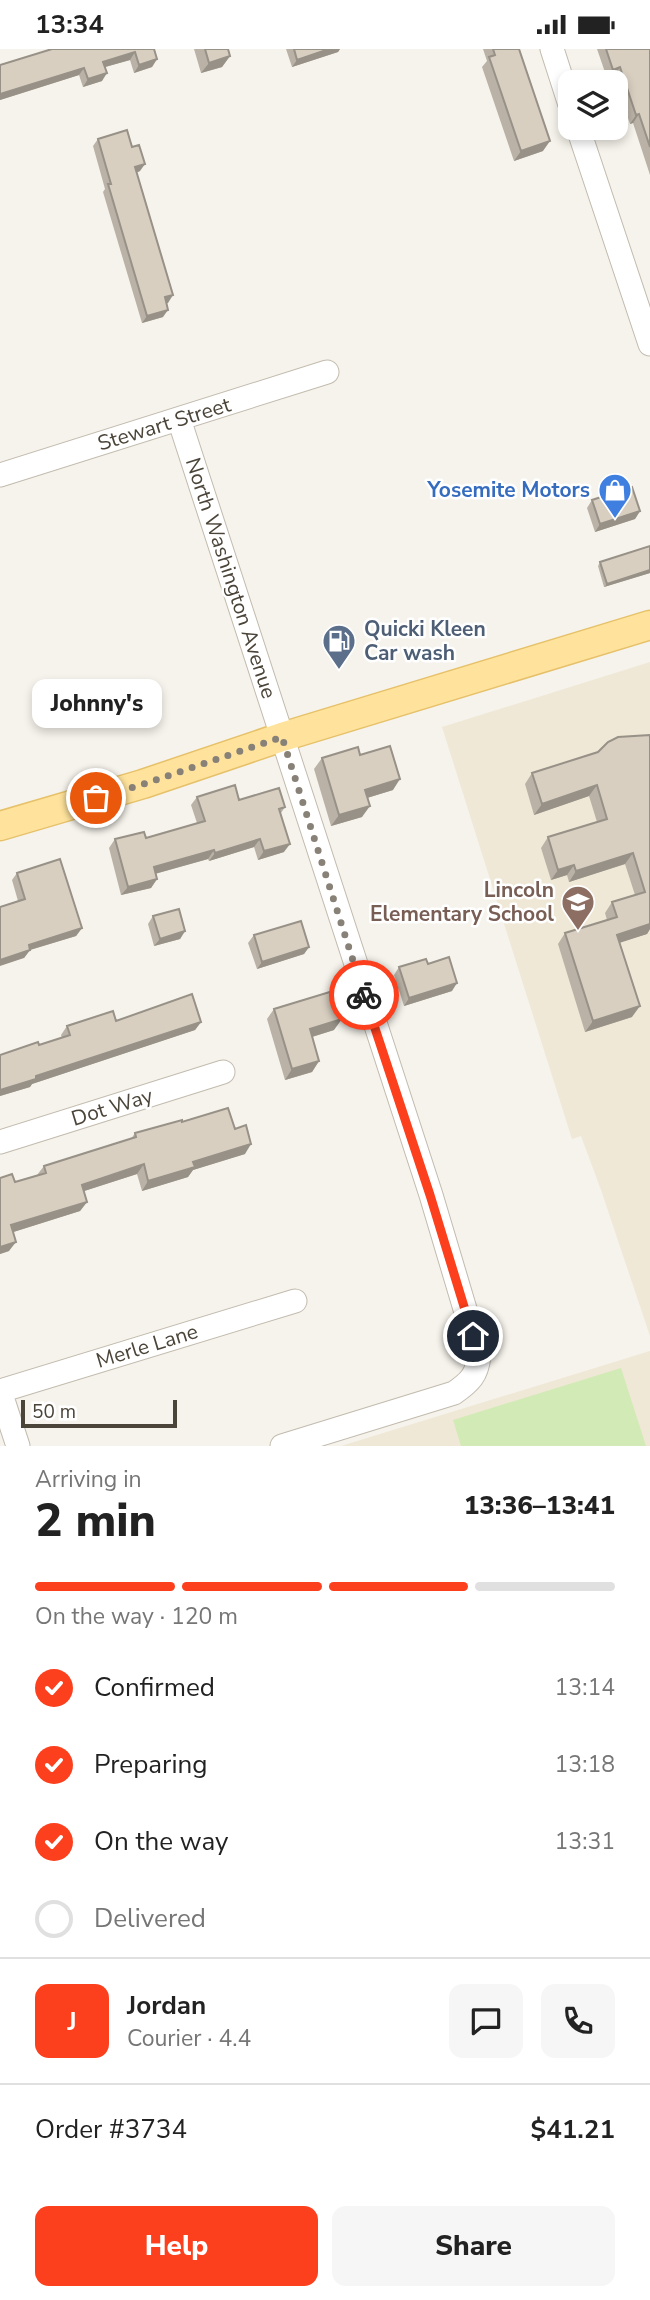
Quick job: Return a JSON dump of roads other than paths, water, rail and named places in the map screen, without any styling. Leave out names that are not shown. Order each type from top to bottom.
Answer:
[{"type":"main road","points":[[0,826],[144,784],[282,737],[650,625]]},
{"type":"street","points":[[552,49],[559,70]]},
{"type":"street","points":[[582,140],[650,344]]},
{"type":"street","name":"Stewart Street","points":[[0,475],[327,372]]},
{"type":"street","name":"North Washington Avenue","points":[[179,419],[430,1195],[479,1356],[477,1371],[469,1383],[454,1392],[282,1446]]},
{"type":"street","name":"Dot Way","points":[[0,1142],[223,1072]]},
{"type":"street","name":"Merle Lane","points":[[0,1391],[295,1301]]},
{"type":"street","points":[[0,1391],[18,1446]]},
{"type":"place","name":"Yosemite Motors","points":[[615,520]]},
{"type":"place","name":"Quicki Kleen Car wash","points":[[339,671]]},
{"type":"place","name":"Johnny's","points":[[96,798]]},
{"type":"place","name":"Lincoln Elementary School","points":[[578,932]]}]
